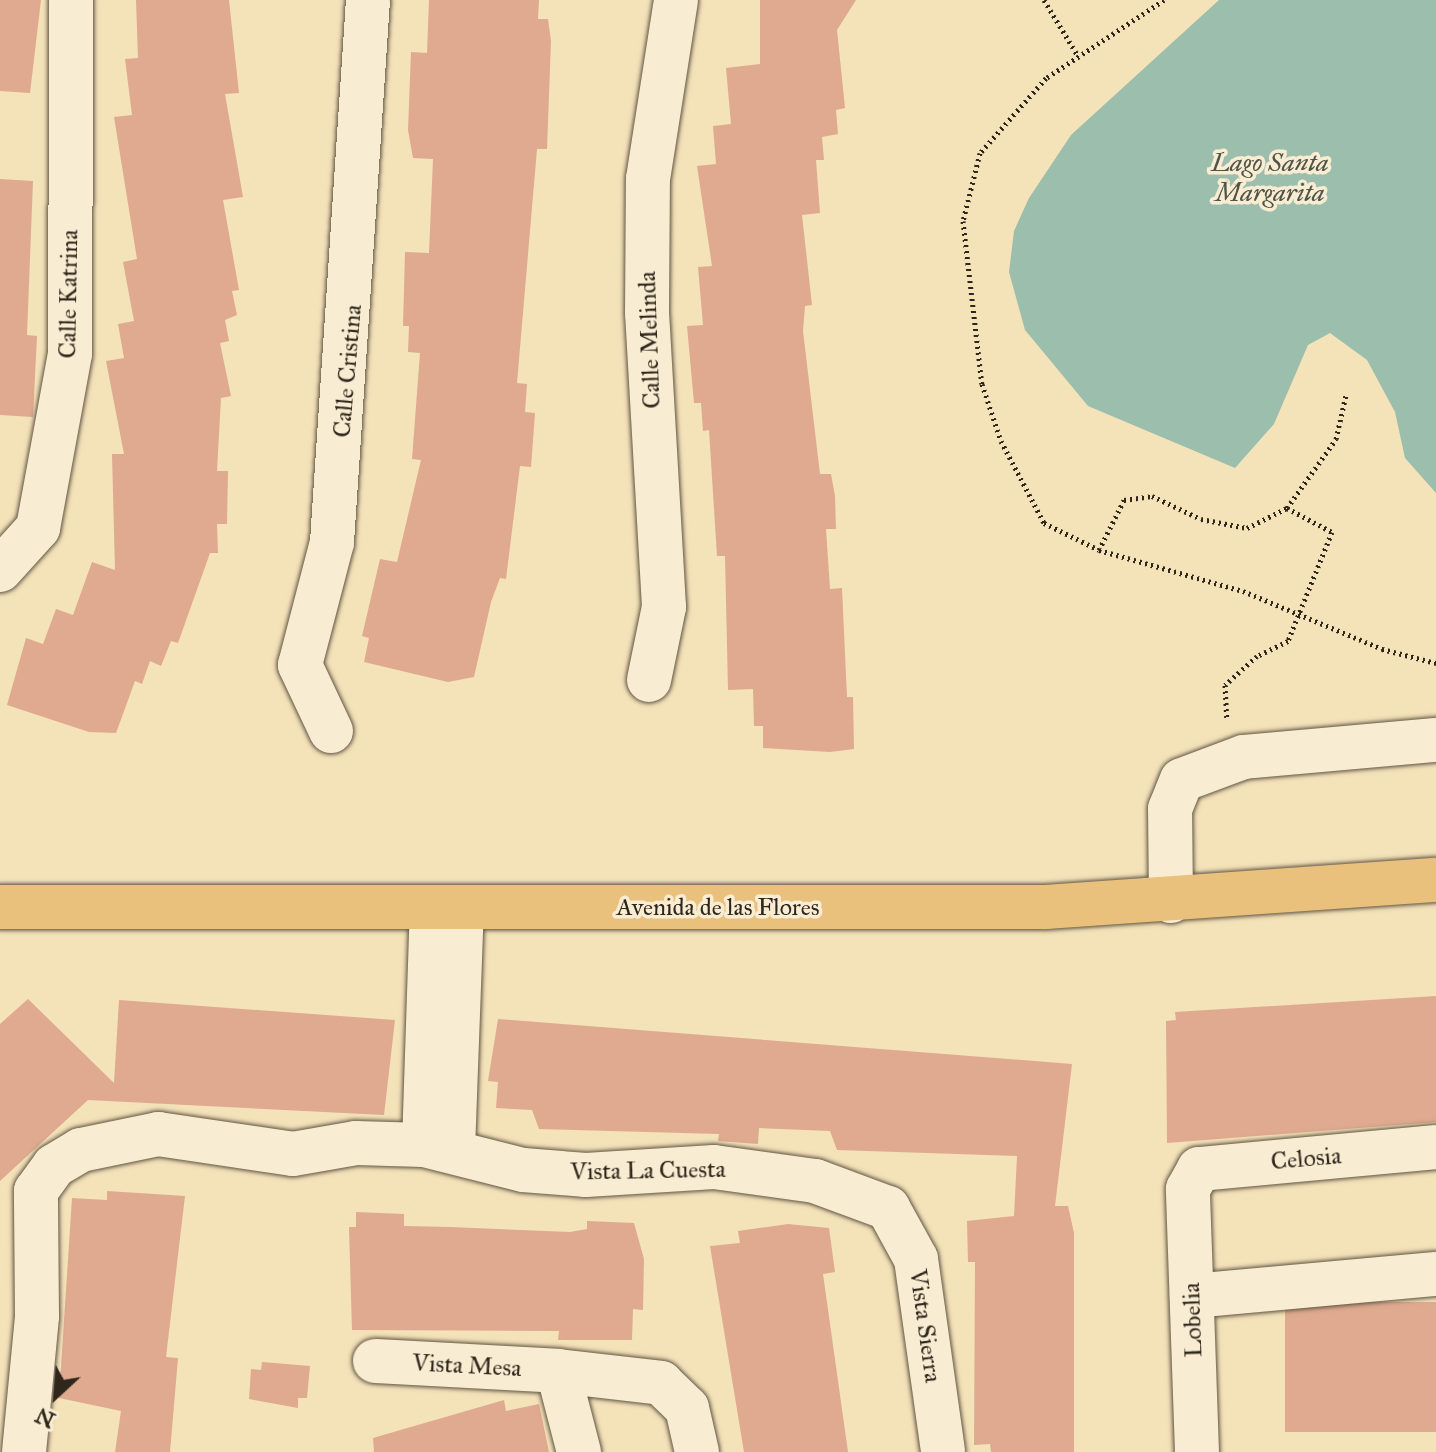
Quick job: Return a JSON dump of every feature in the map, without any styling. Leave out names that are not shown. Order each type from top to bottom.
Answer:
[{"type":"main road","name":"Avenida de las Flores","points":[[0,907],[447,909],[1171,901],[1436,880]]},
{"type":"street","name":"Calle Katrina","points":[[0,570],[38,528],[70,354],[71,0]]},
{"type":"street","name":"Calle Cristina","points":[[331,731],[300,665],[334,526],[368,0]]},
{"type":"street","name":"Calle Melinda","points":[[649,680],[664,607],[647,313],[648,179],[676,0]]},
{"type":"street","points":[[1171,901],[1173,792],[1201,770],[1244,757],[1436,740]]},
{"type":"street","points":[[438,1148],[447,909]]},
{"type":"street","name":"Vista La Cuesta","points":[[24,1452],[37,1316],[32,1220],[36,1191],[54,1166],[81,1150],[158,1134],[293,1154],[356,1143],[438,1148],[523,1170],[586,1175],[714,1167],[815,1181],[888,1208]]},
{"type":"street","name":"Celosia","points":[[1188,1189],[1199,1169],[1436,1147]]},
{"type":"street","name":"Lobelia","points":[[1188,1189],[1197,1452]]},
{"type":"street","name":"Vista Sierra","points":[[888,1208],[916,1259],[943,1452]]},
{"type":"street","points":[[1192,1296],[1436,1274]]},
{"type":"street","name":"Vista Mesa","points":[[375,1361],[558,1371],[661,1383],[687,1408],[697,1452]]},
{"type":"street","points":[[558,1371],[579,1452]]},
{"type":"path","points":[[1044,0],[1078,56]]},
{"type":"path","points":[[1164,0],[1046,78],[980,153],[963,221],[982,384],[1001,441],[1044,523],[1099,550],[1301,615],[1436,663]]},
{"type":"path","points":[[1099,550],[1124,500],[1152,496],[1201,519],[1247,528],[1287,508],[1336,439],[1346,395]]},
{"type":"path","points":[[1244,757],[1226,717],[1225,685],[1257,656],[1288,641],[1332,532],[1287,508]]},
{"type":"water","name":"Lago Santa Margarita","points":[[1219,0],[1436,0],[1436,493],[1405,458],[1395,412],[1367,360],[1330,333],[1308,345],[1274,424],[1235,468],[1088,406],[1025,330],[1009,272],[1014,231],[1029,198],[1071,135]]},
{"type":"building","points":[[0,0],[41,0],[30,93],[0,91]]},
{"type":"building","points":[[136,0],[229,0],[239,93],[225,94],[243,197],[223,200],[239,290],[232,291],[237,315],[225,320],[229,341],[220,343],[231,396],[221,398],[217,471],[228,471],[227,524],[217,524],[218,553],[210,553],[178,643],[171,641],[161,666],[150,661],[142,684],[135,681],[116,733],[89,732],[7,705],[26,638],[43,644],[56,609],[73,615],[92,562],[115,570],[112,454],[124,454],[106,361],[124,358],[118,324],[134,321],[123,262],[137,259],[114,117],[132,115],[125,59],[138,58]]},
{"type":"building","points":[[429,0],[539,0],[538,19],[548,19],[551,41],[547,149],[537,149],[517,383],[527,384],[525,412],[535,413],[531,467],[520,466],[506,579],[500,578],[491,602],[474,677],[448,682],[364,662],[369,638],[362,636],[380,559],[397,562],[421,460],[412,459],[420,353],[408,352],[409,326],[403,326],[405,252],[429,253],[433,159],[413,158],[408,130],[411,52],[427,53]]},
{"type":"building","points":[[760,0],[856,0],[837,30],[845,108],[836,110],[838,134],[822,137],[824,160],[816,160],[820,213],[802,215],[812,305],[805,306],[803,331],[820,474],[831,474],[835,496],[836,529],[826,529],[830,589],[842,588],[847,697],[853,697],[854,749],[830,752],[763,748],[763,726],[754,726],[753,689],[728,690],[725,556],[717,556],[709,430],[703,431],[701,403],[694,403],[687,326],[703,325],[698,267],[712,266],[697,166],[716,164],[713,126],[731,124],[726,68],[760,64]]},
{"type":"building","points":[[0,179],[33,181],[27,335],[37,336],[33,417],[0,415]]},
{"type":"building","points":[[1436,996],[1436,1122],[1167,1143],[1166,1021],[1176,1020],[1175,1012]]},
{"type":"building","points":[[28,999],[114,1083],[119,1000],[395,1020],[384,1115],[88,1100],[0,1181],[0,1024]]},
{"type":"building","points":[[498,1019],[1072,1064],[1055,1206],[1068,1206],[1074,1233],[1074,1452],[991,1452],[990,1444],[974,1445],[975,1262],[968,1262],[967,1221],[1014,1216],[1017,1156],[837,1150],[830,1131],[759,1128],[758,1144],[718,1141],[719,1134],[539,1129],[532,1110],[496,1108],[498,1082],[488,1081]]},
{"type":"building","points":[[107,1191],[185,1196],[166,1357],[178,1358],[170,1452],[115,1452],[121,1411],[59,1398],[72,1198],[107,1200]]},
{"type":"building","points":[[356,1212],[404,1214],[404,1226],[570,1232],[587,1229],[587,1221],[634,1223],[644,1259],[643,1310],[633,1309],[632,1340],[558,1340],[559,1331],[352,1330],[349,1227],[356,1227]]},
{"type":"building","points":[[788,1224],[829,1228],[835,1272],[823,1274],[848,1452],[744,1452],[710,1246],[740,1243],[738,1231]]},
{"type":"building","points":[[1285,1302],[1436,1302],[1436,1432],[1285,1432]]},
{"type":"building","points":[[262,1362],[310,1366],[307,1398],[298,1398],[298,1408],[249,1399],[251,1369],[261,1370]]},
{"type":"building","points":[[504,1400],[506,1411],[539,1404],[549,1452],[374,1452],[373,1438]]}]
